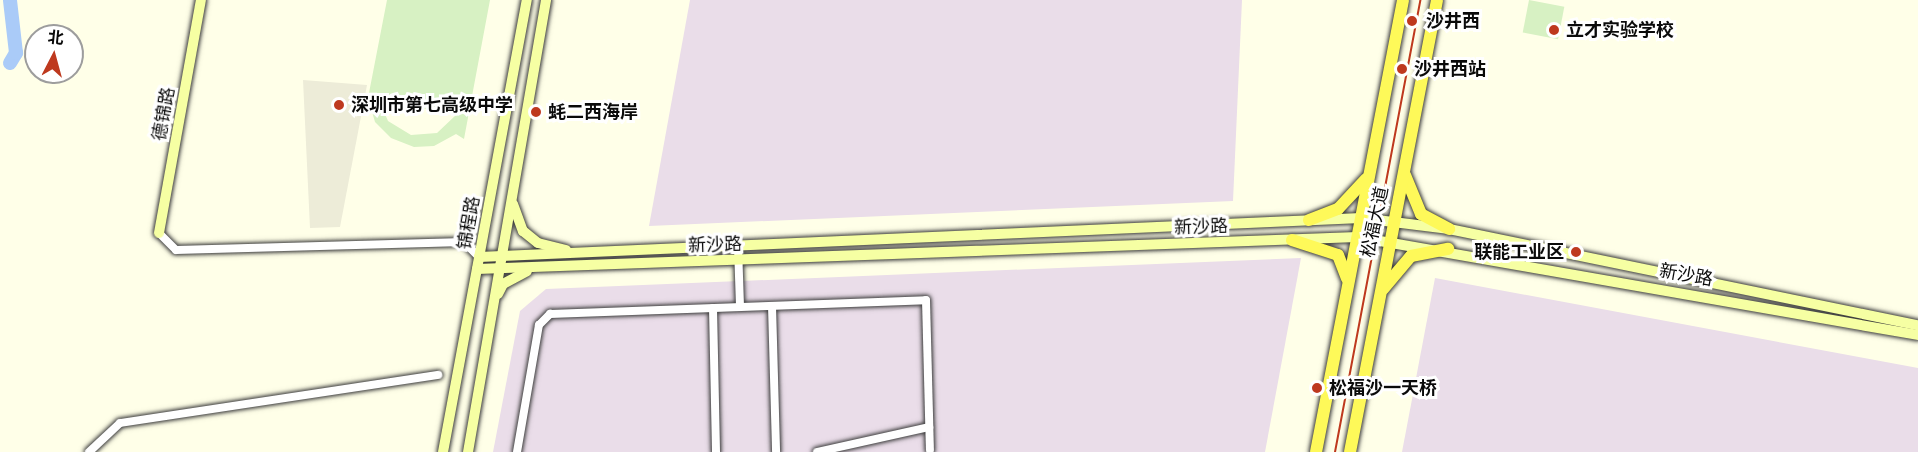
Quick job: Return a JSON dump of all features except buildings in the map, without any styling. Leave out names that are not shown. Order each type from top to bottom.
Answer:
[{"type":"main road","name":"德锦路","points":[[159,233],[201,0]]},
{"type":"main road","name":"锦程路","points":[[443,452],[527,0]]},
{"type":"main road","name":"锦程路","points":[[468,452],[546,0]]},
{"type":"main road","name":"松福大道","points":[[1316,452],[1403,0]]},
{"type":"main road","name":"松福大道","points":[[1350,452],[1377,300],[1437,0]]},
{"type":"main road","points":[[1309,220],[1348,200],[1371,166]]},
{"type":"main road","points":[[1404,170],[1421,214],[1449,229]]},
{"type":"main road","points":[[512,199],[523,231],[538,243],[578,253]]},
{"type":"main road","name":"新沙路","points":[[479,257],[1361,218],[1449,229],[1918,325]]},
{"type":"main road","name":"新沙路","points":[[477,269],[1357,237],[1390,239],[1448,249],[1918,335]]},
{"type":"main road","points":[[1292,240],[1338,255],[1347,290]]},
{"type":"main road","points":[[1377,300],[1402,262],[1448,249]]},
{"type":"main road","points":[[495,300],[515,275],[539,268]]},
{"type":"street","points":[[159,233],[176,250],[464,242],[479,257]]},
{"type":"street","points":[[738,246],[740,307]]},
{"type":"street","points":[[517,452],[539,325],[550,314],[926,300],[930,450]]},
{"type":"street","points":[[772,306],[776,452]]},
{"type":"street","points":[[713,308],[716,452]]},
{"type":"street","points":[[89,452],[120,423],[438,375]]},
{"type":"street","points":[[817,452],[929,427]]},
{"type":"shaded area","points":[[690,0],[1242,0],[1233,201],[649,226]]},
{"type":"shaded area","points":[[303,80],[367,85],[340,227],[310,228]]},
{"type":"shaded area","points":[[1301,258],[1265,452],[493,452],[520,311],[546,289]]},
{"type":"shaded area","points":[[1435,278],[1918,368],[1918,452],[1402,452]]},
{"type":"green space","points":[[387,0],[490,0],[464,139],[456,134],[434,146],[414,147],[391,138],[375,122],[368,98]],"holes":[[[379,99],[456,115],[437,133],[411,135],[388,121]]]},
{"type":"green space","points":[[1529,0],[1564,7],[1558,39],[1523,32]]},
{"type":"waterway","points":[[10,0],[16,53],[10,63]]},
{"type":"railway","points":[[1335,452],[1420,0]]},
{"type":"place","name":"沙井西","points":[[1412,21]]},
{"type":"place","name":"立才实验学校","points":[[1554,30]]},
{"type":"place","name":"沙井西站","points":[[1402,69]]},
{"type":"place","name":"深圳市第七高级中学","points":[[339,105]]},
{"type":"place","name":"蚝二西海岸","points":[[536,112]]},
{"type":"place","name":"联能工业区","points":[[1576,252]]},
{"type":"place","name":"松福沙一天桥","points":[[1317,388]]}]
